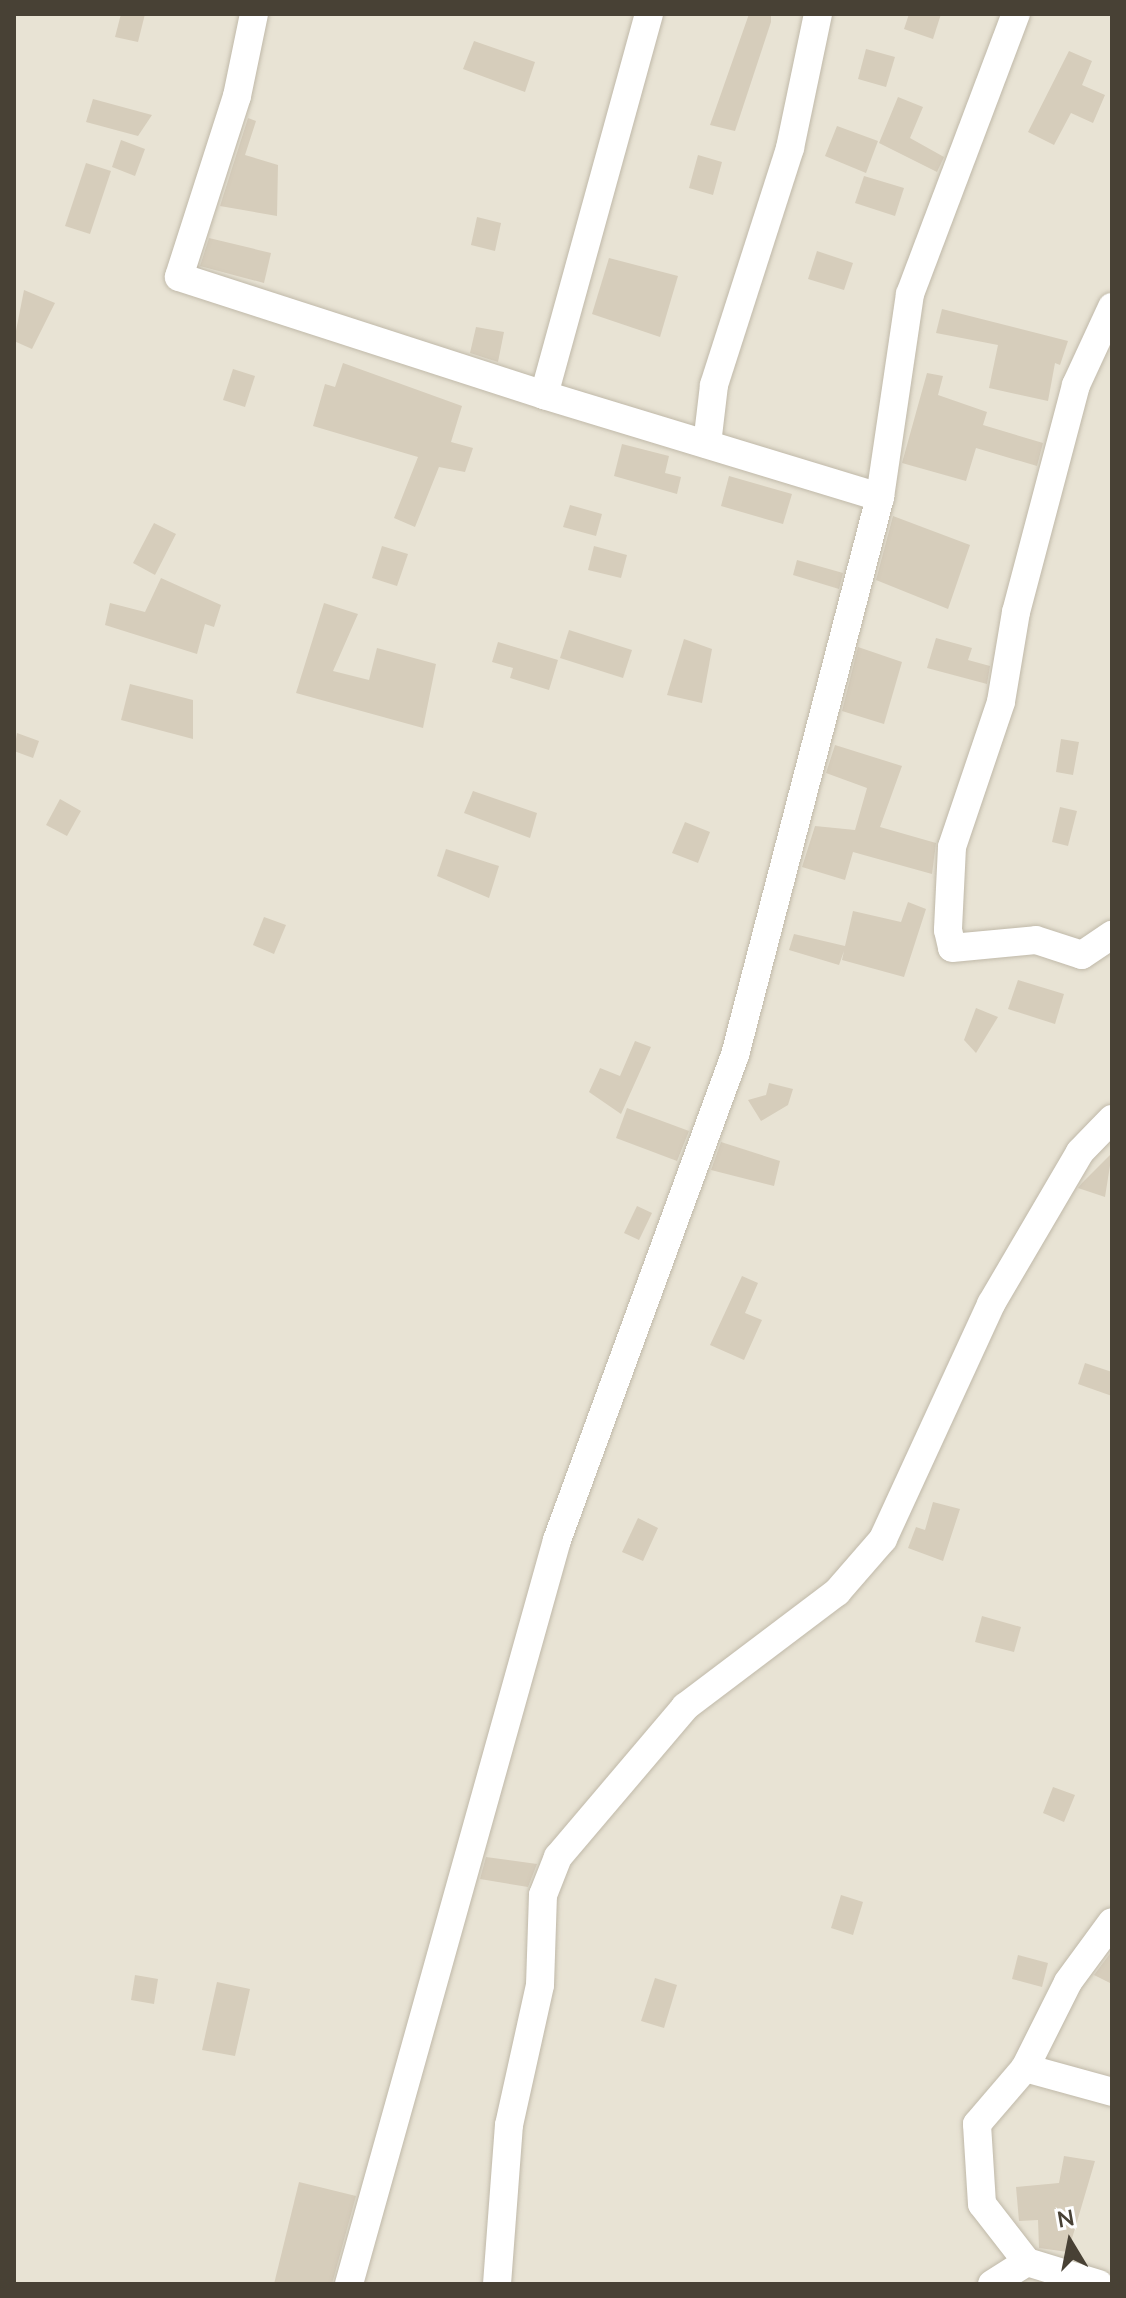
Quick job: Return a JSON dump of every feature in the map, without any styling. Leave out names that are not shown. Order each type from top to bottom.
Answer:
[{"type":"street","points":[[254,14],[237,96],[179,277],[544,395],[880,497]]},
{"type":"street","points":[[544,395],[649,14]]},
{"type":"street","points":[[707,444],[714,385],[790,148],[818,14]]},
{"type":"street","points":[[349,2284],[557,1540],[735,1055],[880,497],[910,294],[1016,14]]},
{"type":"street","points":[[1112,307],[1076,385],[1016,612],[1001,702],[952,847],[948,930],[952,948],[1036,940],[1082,955],[1112,935]]},
{"type":"street","points":[[497,2284],[509,2125],[540,1985],[543,1895],[558,1857],[685,1707],[837,1592],[883,1539],[991,1304],[1080,1152],[1112,1119]]},
{"type":"street","points":[[1099,2284],[1027,2262],[982,2204],[977,2124],[1025,2068],[1068,1982],[1112,1922]]},
{"type":"street","points":[[1025,2068],[1112,2092]]},
{"type":"street","points":[[992,2284],[1027,2262]]},
{"type":"shaded area","points":[[14,14],[1112,14],[1112,2284],[14,2284]]},
{"type":"building","points":[[121,14],[145,14],[138,42],[115,37]]},
{"type":"building","points":[[749,14],[771,14],[771,22],[735,131],[710,125]]},
{"type":"building","points":[[909,14],[941,14],[933,39],[904,29]]},
{"type":"building","points":[[474,41],[535,62],[525,92],[463,69]]},
{"type":"building","points":[[866,49],[895,57],[886,87],[858,79]]},
{"type":"building","points":[[1069,51],[1092,61],[1082,85],[1105,95],[1093,123],[1071,113],[1054,145],[1028,132]]},
{"type":"building","points":[[898,97],[923,107],[910,138],[944,157],[937,172],[879,143]]},
{"type":"building","points":[[93,99],[152,115],[138,136],[86,122]]},
{"type":"building","points":[[248,118],[256,121],[245,155],[278,165],[277,216],[220,206]]},
{"type":"building","points":[[837,126],[878,141],[866,173],[825,156]]},
{"type":"building","points":[[121,140],[145,149],[135,176],[112,167]]},
{"type":"building","points":[[698,155],[722,162],[713,195],[689,188]]},
{"type":"building","points":[[86,163],[111,171],[90,234],[65,226]]},
{"type":"building","points":[[864,176],[904,188],[895,216],[855,203]]},
{"type":"building","points":[[477,217],[501,223],[495,251],[471,245]]},
{"type":"building","points":[[209,238],[271,253],[264,283],[200,266]]},
{"type":"building","points":[[817,251],[853,263],[844,290],[808,279]]},
{"type":"building","points":[[609,258],[678,276],[660,337],[592,314]]},
{"type":"building","points":[[24,290],[55,303],[32,349],[14,341]]},
{"type":"building","points":[[942,309],[1068,341],[1060,365],[1055,363],[1048,401],[989,388],[998,345],[936,333]]},
{"type":"building","points":[[476,327],[504,332],[498,362],[470,353]]},
{"type":"building","points":[[343,363],[462,406],[451,442],[473,448],[465,472],[439,467],[415,527],[394,518],[418,457],[313,426],[325,384],[335,387]]},
{"type":"building","points":[[233,369],[255,376],[245,407],[223,400]]},
{"type":"building","points":[[927,373],[943,376],[938,395],[987,412],[983,425],[1043,443],[1037,466],[976,448],[966,481],[902,463]]},
{"type":"building","points":[[622,444],[669,456],[665,473],[681,477],[677,494],[614,476]]},
{"type":"building","points":[[729,476],[792,494],[783,524],[721,506]]},
{"type":"building","points":[[570,505],[602,514],[596,536],[563,527]]},
{"type":"building","points":[[893,516],[970,545],[948,609],[876,580]]},
{"type":"building","points":[[154,523],[176,534],[155,575],[133,563]]},
{"type":"building","points":[[382,546],[408,554],[397,586],[372,578]]},
{"type":"building","points":[[594,546],[627,555],[621,578],[588,570]]},
{"type":"building","points":[[797,560],[843,573],[839,589],[793,575]]},
{"type":"building","points":[[161,578],[221,605],[214,627],[205,624],[197,654],[105,625],[110,603],[145,612]]},
{"type":"building","points":[[324,603],[358,614],[333,671],[369,680],[377,648],[436,664],[423,728],[296,693]]},
{"type":"building","points":[[569,630],[632,650],[623,678],[560,658]]},
{"type":"building","points":[[936,638],[972,648],[968,660],[990,666],[987,684],[927,668]]},
{"type":"building","points":[[684,639],[712,649],[702,703],[667,695]]},
{"type":"building","points":[[498,642],[558,660],[549,690],[510,678],[513,668],[492,662]]},
{"type":"building","points":[[858,647],[902,662],[884,724],[842,711]]},
{"type":"building","points":[[130,684],[193,700],[193,739],[121,720]]},
{"type":"building","points":[[17,733],[39,741],[33,758],[14,751]]},
{"type":"building","points":[[1061,739],[1079,742],[1073,775],[1056,772]]},
{"type":"building","points":[[835,745],[902,766],[880,827],[936,843],[932,874],[853,852],[845,880],[802,867],[815,826],[855,830],[867,788],[826,773]]},
{"type":"building","points":[[473,791],[537,813],[530,838],[464,813]]},
{"type":"building","points":[[60,799],[81,811],[67,836],[46,825]]},
{"type":"building","points":[[1060,807],[1077,811],[1068,846],[1052,842]]},
{"type":"building","points":[[685,822],[710,832],[698,863],[672,853]]},
{"type":"building","points":[[446,849],[499,866],[489,898],[437,876]]},
{"type":"building","points":[[908,902],[926,909],[904,977],[842,960],[844,951],[839,965],[789,950],[794,934],[845,946],[853,911],[901,922]]},
{"type":"building","points":[[264,917],[286,925],[274,954],[253,945]]},
{"type":"building","points":[[1018,980],[1064,994],[1055,1024],[1008,1009]]},
{"type":"building","points":[[976,1008],[998,1017],[976,1053],[964,1040]]},
{"type":"building","points":[[635,1041],[651,1047],[621,1114],[589,1092],[600,1068],[620,1076]]},
{"type":"building","points":[[769,1083],[793,1089],[788,1105],[761,1121],[748,1100],[766,1095]]},
{"type":"building","points":[[627,1108],[689,1131],[677,1161],[616,1138]]},
{"type":"building","points":[[721,1142],[780,1161],[774,1186],[711,1170]]},
{"type":"building","points":[[1112,1153],[1105,1197],[1078,1188],[1082,1183]]},
{"type":"building","points":[[637,1206],[652,1213],[639,1240],[624,1233]]},
{"type":"building","points":[[742,1276],[758,1283],[745,1313],[762,1320],[744,1360],[710,1345]]},
{"type":"building","points":[[1085,1363],[1112,1372],[1112,1396],[1078,1384]]},
{"type":"building","points":[[933,1502],[960,1509],[943,1561],[908,1548],[916,1527],[925,1530]]},
{"type":"building","points":[[638,1518],[658,1528],[643,1561],[622,1552]]},
{"type":"building","points":[[982,1616],[1021,1627],[1014,1652],[975,1642]]},
{"type":"building","points":[[1053,1787],[1075,1795],[1064,1822],[1043,1813]]},
{"type":"building","points":[[486,1857],[537,1864],[528,1887],[480,1879]]},
{"type":"building","points":[[841,1895],[863,1902],[853,1935],[831,1928]]},
{"type":"building","points":[[1112,1951],[1112,1984],[1094,1975]]},
{"type":"building","points":[[1018,1955],[1048,1963],[1042,1987],[1012,1979]]},
{"type":"building","points":[[135,1975],[158,1979],[154,2004],[131,2000]]},
{"type":"building","points":[[655,1978],[677,1985],[664,2028],[641,2021]]},
{"type":"building","points":[[217,1982],[250,1989],[235,2056],[202,2050]]},
{"type":"building","points":[[1064,2156],[1095,2161],[1068,2252],[1039,2248],[1038,2220],[1019,2221],[1016,2187],[1059,2183]]},
{"type":"building","points":[[299,2182],[356,2196],[332,2284],[274,2284]]}]
